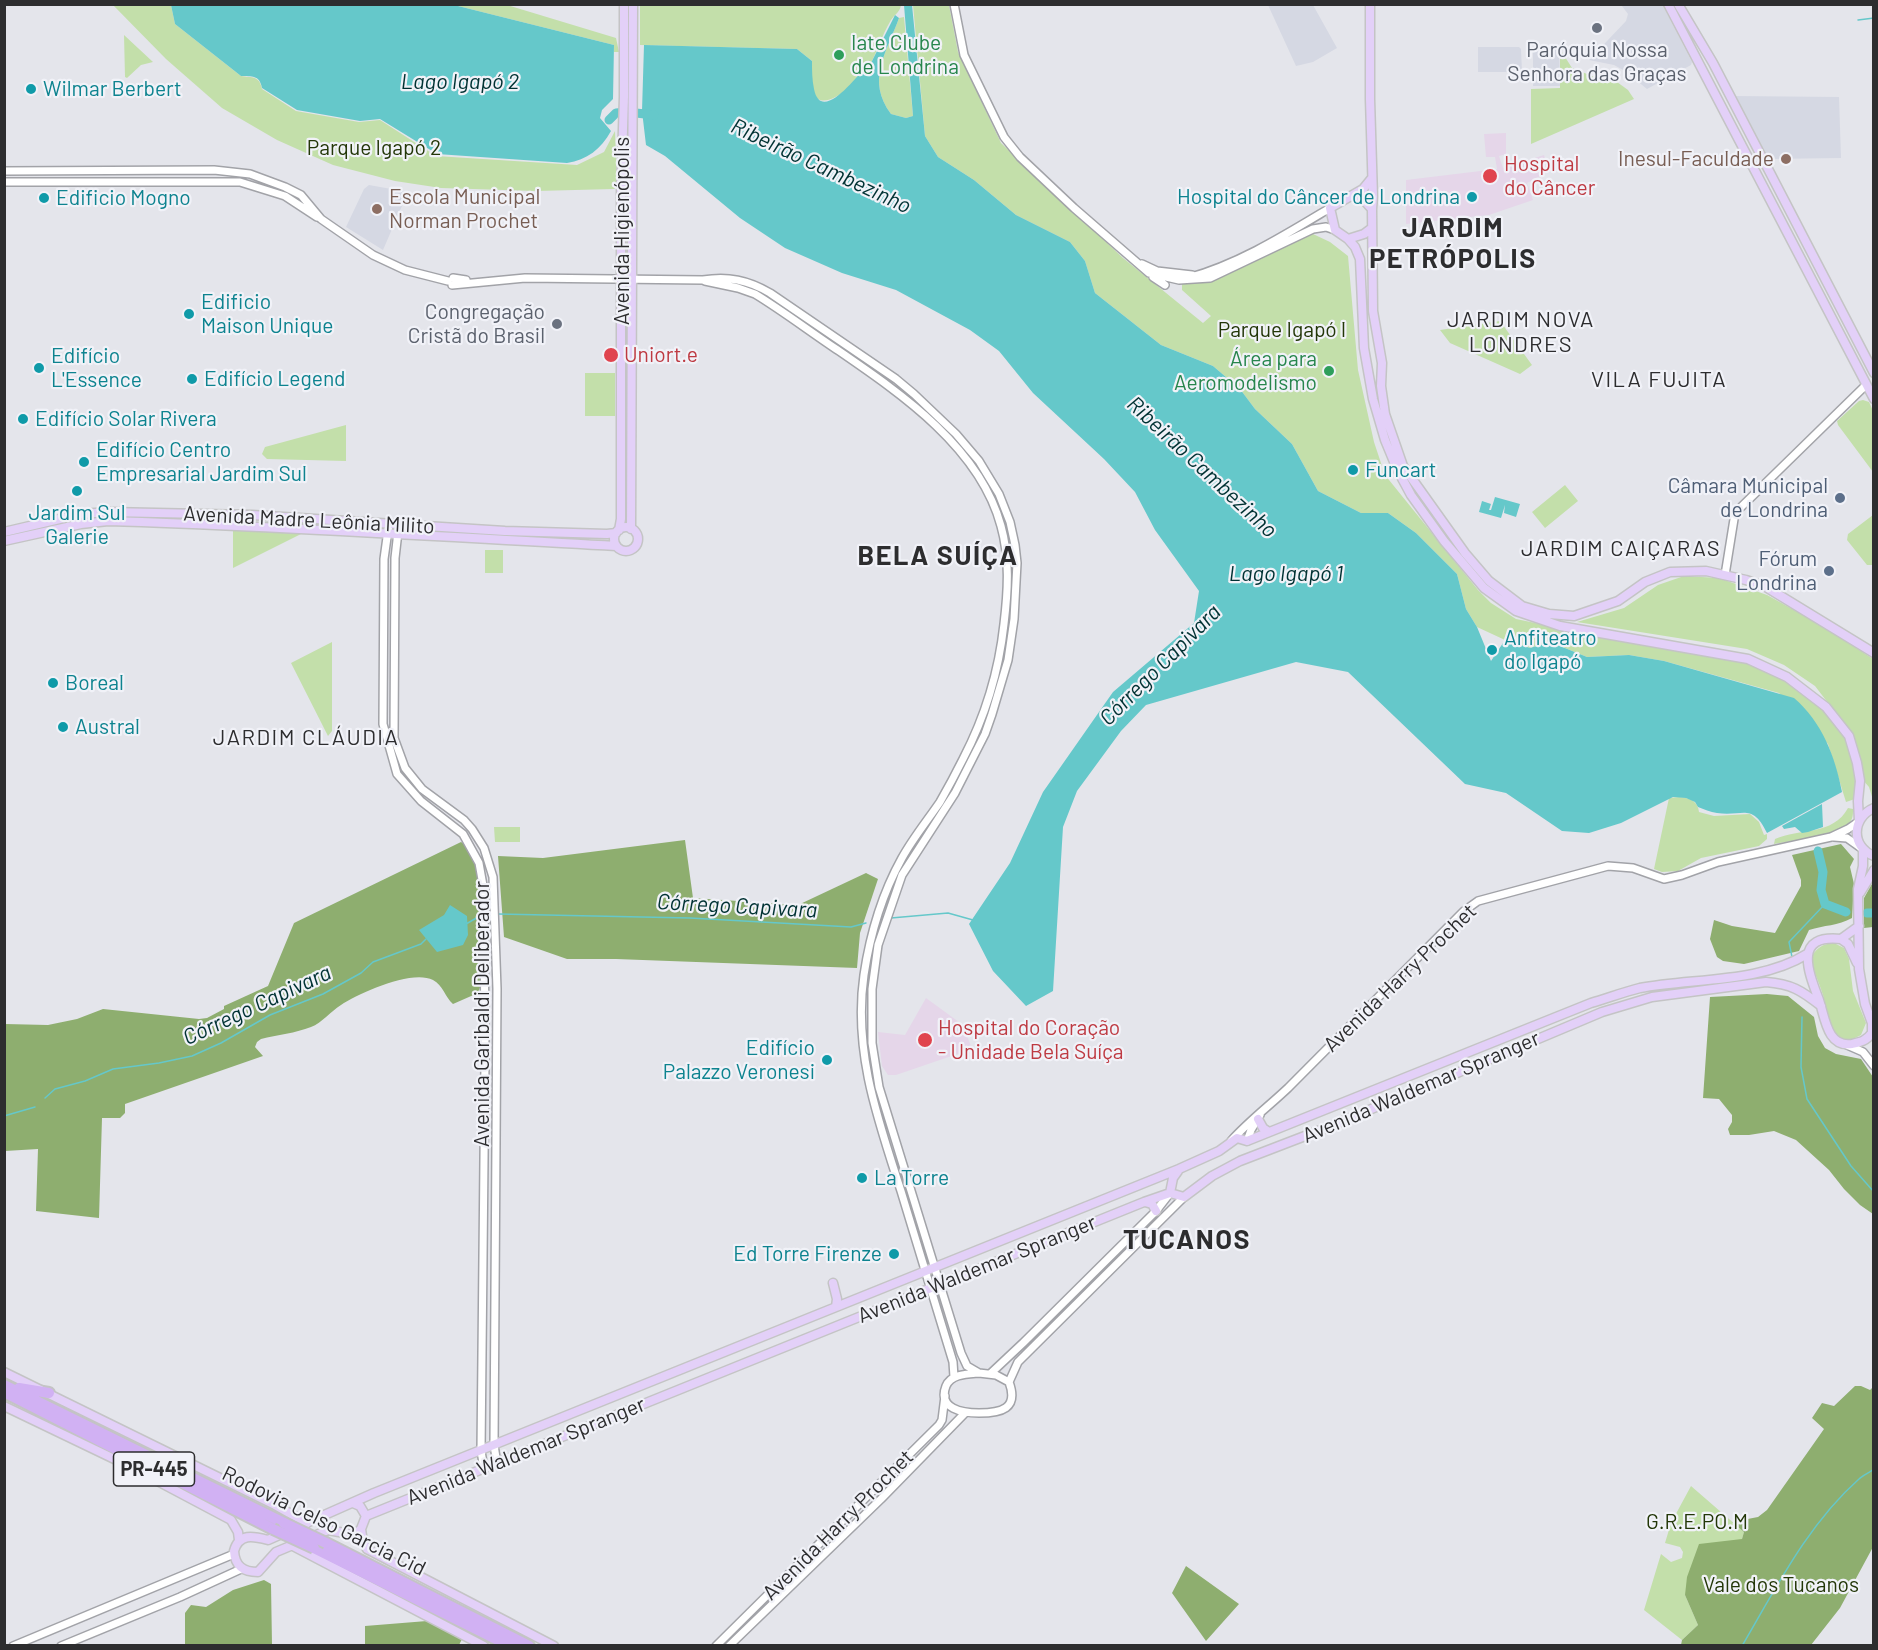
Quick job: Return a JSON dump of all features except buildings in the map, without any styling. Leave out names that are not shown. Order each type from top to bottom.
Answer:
[{"type":"highway","points":[[6,1388],[49,1393]]},
{"type":"highway","name":"Rodovia Celso Garcia Cid","points":[[6,1388],[326,1543],[529,1646]]},
{"type":"highway","name":"Rodovia Celso Garcia Cid","points":[[6,1388],[273,1529],[510,1646]]},
{"type":"main road","name":"Avenida Higienópolis","points":[[617,531],[621,508],[626,280],[632,193],[628,27],[624,4]]},
{"type":"main road","name":"Avenida Higienópolis","points":[[631,529],[626,280],[621,193],[628,27],[633,4]]},
{"type":"main road","points":[[1370,4],[1373,311],[1385,386],[1382,400],[1403,466],[1465,553],[1489,581],[1522,606],[1549,614],[1574,616],[1618,601],[1645,582],[1670,572],[1696,570],[1725,575],[1766,587],[1874,653]]},
{"type":"main road","points":[[1675,8],[1732,125],[1874,399]]},
{"type":"main road","points":[[1675,8],[1713,63],[1810,254],[1874,373]]},
{"type":"main road","points":[[1732,125],[1740,125],[1755,147]]},
{"type":"main road","points":[[1372,178],[1363,189],[1330,208],[1335,230],[1355,246],[1360,259],[1364,348],[1377,418],[1397,469],[1411,495],[1444,541],[1484,588],[1516,611],[1560,626],[1748,659],[1787,677],[1826,707],[1849,736],[1860,780],[1859,821],[1856,833],[1863,849],[1863,866],[1859,884],[1859,969]]},
{"type":"main road","points":[[1350,196],[1362,198],[1372,209]]},
{"type":"main road","points":[[1348,239],[1364,234],[1372,228]]},
{"type":"main road","points":[[1794,245],[1803,254],[1810,254]]},
{"type":"main road","points":[[1850,352],[1860,347]]},
{"type":"main road","points":[[1369,378],[1385,386]]},
{"type":"main road","name":"Avenida Madre Leônia Milito","points":[[4,532],[81,514],[109,512],[230,514],[395,526],[515,531],[607,534],[617,531]]},
{"type":"main road","name":"Avenida Madre Leônia Milito","points":[[4,541],[81,524],[108,521],[387,532],[395,526],[449,537],[616,546]]},
{"type":"main road","points":[[625,528],[631,529],[637,537],[635,547],[625,551],[616,546],[614,539],[617,531],[625,528]]},
{"type":"main road","points":[[1859,821],[1864,814],[1874,808]]},
{"type":"main road","points":[[1863,849],[1874,856]]},
{"type":"main road","points":[[1859,896],[1874,870]]},
{"type":"main road","points":[[1807,954],[1808,971],[1829,1032],[1837,1041],[1847,1045],[1862,1042],[1873,1030],[1854,954],[1842,939],[1859,926]]},
{"type":"main road","name":"Avenida Waldemar Spranger","points":[[239,1540],[245,1537],[255,1537],[268,1540],[481,1450],[1179,1170],[1218,1151],[1237,1138],[1247,1141],[1592,1003],[1640,988],[1768,971],[1794,962],[1807,954],[1815,942],[1828,938],[1842,939]]},
{"type":"main road","name":"Avenida Waldemar Spranger","points":[[1184,1197],[1212,1176],[1240,1161],[1331,1126],[1602,1012],[1652,997],[1766,982],[1784,984],[1802,990],[1821,1006]]},
{"type":"main road","points":[[1427,1069],[1435,1081]]},
{"type":"main road","points":[[1260,1116],[1263,1128],[1269,1132]]},
{"type":"main road","points":[[1240,1161],[1248,1149],[1247,1141]]},
{"type":"main road","points":[[1179,1170],[1173,1178],[1170,1193],[1184,1197]]},
{"type":"main road","name":"Avenida Waldemar Spranger","points":[[366,1516],[1170,1193]]},
{"type":"main road","points":[[1144,1202],[1152,1204],[1156,1210]]},
{"type":"main road","points":[[833,1283],[837,1299],[836,1307]]},
{"type":"main road","points":[[4,1372],[282,1508],[308,1523]]},
{"type":"main road","name":"PR-445","points":[[4,1406],[131,1467],[231,1520],[238,1532],[239,1540]]},
{"type":"main road","points":[[353,1503],[360,1506],[366,1516],[361,1529],[363,1542],[367,1549],[554,1646]]},
{"type":"main road","points":[[239,1540],[234,1554],[242,1569],[258,1572],[276,1552],[291,1545],[328,1530],[350,1534],[361,1529]]},
{"type":"main road","points":[[291,1545],[484,1646]]},
{"type":"street","points":[[954,4],[964,56],[1004,136],[1020,157],[1074,208],[1149,273],[1167,282],[1210,278],[1313,229],[1326,227],[1335,230]]},
{"type":"street","points":[[321,219],[301,195],[250,174],[214,170],[7,171],[7,183],[240,182],[272,190],[285,196],[358,246],[383,260],[405,270],[451,281],[475,282],[525,278],[716,281],[740,279],[763,289],[896,380],[941,419],[979,461],[999,494],[1010,522],[1017,563],[1014,619],[1008,660],[985,734],[955,793],[902,875],[878,945],[872,989],[873,1043],[879,1088],[930,1270]]},
{"type":"street","points":[[1167,282],[1214,271],[1276,240],[1330,208]]},
{"type":"street","points":[[1276,240],[1290,240]]},
{"type":"street","points":[[1137,261],[1157,271],[1195,275]]},
{"type":"street","points":[[1210,278],[1226,269],[1229,264]]},
{"type":"street","points":[[738,288],[737,283],[740,279]]},
{"type":"street","points":[[716,281],[738,288],[771,304],[908,400],[962,454],[982,481],[1001,524],[1007,555],[1006,607],[996,671],[977,730],[948,787],[906,851],[884,897],[870,940],[862,991],[862,1025],[867,1076],[935,1286],[964,1362],[979,1373]]},
{"type":"street","points":[[835,349],[840,342]]},
{"type":"street","points":[[1725,575],[1735,513],[1866,385]]},
{"type":"street","points":[[934,425],[941,419]]},
{"type":"street","points":[[1001,524],[1010,522]]},
{"type":"street","name":"Avenida Garibaldi Deliberador","points":[[395,526],[394,738],[405,768],[422,789],[464,820],[484,848],[493,876],[497,989],[494,1445],[497,1464]]},
{"type":"street","name":"Avenida Garibaldi Deliberador","points":[[387,532],[384,559],[383,724],[385,736],[397,774],[421,801],[460,830],[474,852],[483,881],[485,912],[481,1450],[484,1469]]},
{"type":"street","points":[[384,559],[395,558]]},
{"type":"street","points":[[999,658],[1008,660]]},
{"type":"street","points":[[996,671],[1004,673]]},
{"type":"street","points":[[977,730],[985,734]]},
{"type":"street","points":[[1831,837],[1859,821]]},
{"type":"street","points":[[1831,837],[1847,838],[1863,849]]},
{"type":"street","name":"Avenida Harry Prochet","points":[[1247,1141],[1260,1116],[1464,911],[1478,901],[1608,866],[1633,868],[1664,879],[1737,857],[1831,837]]},
{"type":"street","points":[[474,852],[484,848]]},
{"type":"street","points":[[1847,1045],[1863,1052],[1874,1066]]},
{"type":"street","name":"Avenida Harry Prochet","points":[[1230,1141],[1244,1126],[1260,1116]]},
{"type":"street","points":[[990,1374],[1156,1210],[1170,1193]]},
{"type":"street","points":[[1009,1382],[1018,1362],[1184,1197]]},
{"type":"street","points":[[935,1286],[953,1362],[954,1377]]},
{"type":"street","points":[[979,1373],[990,1374],[1002,1376],[1009,1382],[1012,1395],[1008,1407],[994,1412],[959,1412],[949,1406],[945,1396],[946,1384],[954,1377],[979,1373]]},
{"type":"street","name":"Avenida Harry Prochet","points":[[716,1646],[939,1425],[942,1420],[945,1396]]},
{"type":"street","name":"Avenida Harry Prochet","points":[[729,1646],[881,1499],[965,1413]]},
{"type":"street","points":[[13,1646],[234,1554]]},
{"type":"street","points":[[61,1646],[242,1569]]},
{"type":"shaded area","points":[[1662,4],[1692,62],[1691,65],[1647,89],[1614,65],[1589,60],[1626,21],[1628,14],[1622,6],[1616,5]]},
{"type":"shaded area","points":[[1268,5],[1313,5],[1337,48],[1313,62],[1296,66]]},
{"type":"shaded area","points":[[1478,47],[1519,47],[1522,72],[1478,72]]},
{"type":"shaded area","points":[[1533,48],[1559,48],[1560,86],[1533,86]]},
{"type":"shaded area","points":[[1734,96],[1839,97],[1841,158],[1768,159]]},
{"type":"shaded area","name":"Hospital do Câncer","points":[[1506,133],[1506,154],[1499,156],[1503,168],[1544,155],[1549,172],[1527,183],[1533,200],[1489,215],[1406,224],[1406,180],[1497,169],[1495,157],[1486,157],[1484,134]]},
{"type":"shaded area","name":"Escola Municipal Norman Prochet","points":[[369,185],[408,192],[383,250],[346,227],[364,189]]},
{"type":"shaded area","name":"Hospital do Coração - Unidade Bela Suíça","points":[[926,998],[963,1025],[972,1049],[896,1075],[888,1075],[882,1066],[878,1032],[905,1035]]},
{"type":"green space","name":"Parque Igapó 2","points":[[113,5],[171,5],[175,24],[241,76],[257,79],[262,89],[296,111],[359,122],[380,120],[436,156],[577,165],[604,152],[615,131],[617,187],[614,189],[536,191],[441,188],[395,181],[333,165],[277,140],[222,108],[166,59]]},
{"type":"green space","points":[[454,5],[507,5],[616,38],[619,52],[614,52],[614,45]]},
{"type":"green space","name":"Iate Clube de Londrina","points":[[640,5],[901,5],[891,20],[866,72],[845,91],[829,100],[822,101],[817,98],[813,90],[812,61],[797,49],[640,45]]},
{"type":"green space","name":"Parque Igapó I","points":[[913,5],[949,5],[958,52],[1001,143],[1123,258],[1203,323],[1211,316],[1182,290],[1182,283],[1210,278],[1313,234],[1330,242],[1348,256],[1358,370],[1374,442],[1385,475],[1478,590],[1491,603],[1516,619],[1622,641],[1743,660],[1777,674],[1811,699],[1836,723],[1845,738],[1855,768],[1857,786],[1855,799],[1846,802],[1828,744],[1779,693],[1664,661],[1629,655],[1587,657],[1550,642],[1530,648],[1477,627],[1466,609],[1457,574],[1416,533],[1388,513],[1361,513],[1318,491],[1292,444],[1255,409],[1240,389],[1213,366],[1161,345],[1095,293],[1085,261],[1070,242],[1016,215],[974,180],[938,157],[925,136]]},
{"type":"green space","points":[[904,17],[913,116],[906,118],[891,114],[880,90],[879,78],[884,55],[899,18]]},
{"type":"green space","points":[[124,35],[153,62],[141,65],[127,78],[125,77]]},
{"type":"green space","points":[[1560,49],[1572,68],[1617,82],[1628,90],[1634,99],[1531,144],[1531,89],[1560,88]]},
{"type":"green space","points":[[1500,321],[1532,365],[1520,374],[1450,343],[1440,330]]},
{"type":"green space","points":[[585,373],[615,373],[615,416],[585,416]]},
{"type":"green space","points":[[1863,400],[1869,402],[1873,411],[1873,472],[1837,421]]},
{"type":"green space","points":[[346,425],[346,461],[267,459],[262,454],[265,447]]},
{"type":"green space","points":[[1565,485],[1578,501],[1545,528],[1532,512]]},
{"type":"green space","points":[[1873,515],[1873,565],[1867,565],[1847,540],[1848,534]]},
{"type":"green space","points":[[233,528],[302,531],[303,533],[233,568]]},
{"type":"green space","points":[[485,550],[503,550],[503,573],[485,573]]},
{"type":"green space","points":[[1684,576],[1719,578],[1767,595],[1828,629],[1873,659],[1873,800],[1869,787],[1862,779],[1848,729],[1815,686],[1784,665],[1747,649],[1577,622],[1624,608],[1658,585]]},
{"type":"green space","points":[[332,642],[332,731],[328,736],[291,663]]},
{"type":"green space","points":[[1679,797],[1693,801],[1699,812],[1714,816],[1750,814],[1759,822],[1764,835],[1767,834],[1767,839],[1759,846],[1701,858],[1678,871],[1662,872],[1654,869],[1669,798]]},
{"type":"green space","points":[[1848,808],[1853,809],[1851,820],[1834,832],[1774,844],[1775,839],[1834,823]]},
{"type":"green space","points":[[494,827],[520,827],[520,842],[495,842]]},
{"type":"green space","points":[[685,840],[693,898],[798,905],[866,873],[878,879],[860,933],[857,968],[567,959],[504,937],[498,856],[543,858]]},
{"type":"green space","points":[[461,842],[470,852],[480,886],[482,952],[481,985],[478,993],[453,1004],[439,985],[424,977],[386,984],[349,1000],[311,1027],[261,1039],[255,1047],[263,1056],[125,1104],[125,1113],[120,1118],[102,1118],[99,1218],[36,1211],[38,1149],[5,1151],[5,1024],[48,1025],[77,1019],[103,1009],[207,1018],[224,1009],[224,1006],[268,986],[294,923]]},
{"type":"green space","points":[[1841,844],[1854,859],[1850,867],[1854,884],[1852,918],[1841,923],[1809,930],[1799,951],[1744,964],[1723,961],[1717,957],[1710,939],[1714,920],[1732,926],[1775,933],[1801,886],[1792,855]]},
{"type":"green space","points":[[1873,882],[1873,927],[1864,928],[1864,898]]},
{"type":"green space","points":[[1834,943],[1844,948],[1849,959],[1853,991],[1866,1023],[1861,1035],[1849,1041],[1836,1038],[1811,957],[1821,947]]},
{"type":"green space","points":[[1767,994],[1788,996],[1814,1017],[1818,1036],[1825,1048],[1836,1054],[1861,1059],[1873,1077],[1873,1214],[1860,1205],[1829,1170],[1796,1140],[1774,1131],[1730,1135],[1728,1129],[1732,1122],[1732,1115],[1719,1099],[1703,1098],[1710,997]]},
{"type":"green space","name":"Vale dos Tucanos","points":[[1855,1386],[1870,1390],[1873,1387],[1873,1547],[1840,1608],[1811,1645],[1681,1645],[1682,1640],[1698,1625],[1685,1595],[1687,1577],[1699,1544],[1742,1539],[1744,1532],[1732,1522],[1758,1517],[1767,1510],[1824,1429],[1812,1418],[1822,1403],[1834,1406]]},
{"type":"green space","name":"G.R.E.PO.M","points":[[1691,1486],[1744,1532],[1742,1539],[1685,1595],[1698,1625],[1682,1640],[1644,1610],[1661,1554],[1671,1562],[1682,1558],[1683,1552],[1680,1547],[1665,1543],[1671,1523]]},
{"type":"green space","points":[[1186,1566],[1239,1604],[1206,1641],[1172,1593]]},
{"type":"green space","points":[[264,1580],[271,1584],[272,1645],[185,1645],[185,1613],[191,1605],[206,1607],[233,1590]]},
{"type":"green space","points":[[427,1621],[462,1639],[459,1645],[365,1646],[365,1626]]},
{"type":"water","name":"Lago Igapó 2","points":[[171,5],[454,5],[614,45],[613,99],[602,110],[600,118],[611,131],[593,153],[567,163],[437,154],[380,119],[360,121],[297,110],[262,88],[257,78],[241,76],[175,24]]},
{"type":"water","name":"Lago Igapó 1","points":[[904,5],[912,5],[925,136],[938,157],[974,180],[1016,215],[1070,242],[1085,261],[1095,293],[1161,345],[1213,366],[1240,389],[1255,409],[1292,444],[1318,491],[1361,513],[1388,513],[1416,533],[1457,574],[1466,609],[1477,627],[1491,661],[1505,640],[1530,648],[1550,642],[1587,657],[1629,655],[1664,661],[1794,698],[1804,707],[1826,740],[1842,792],[1767,833],[1757,817],[1751,814],[1714,813],[1698,807],[1695,802],[1686,798],[1673,797],[1621,823],[1589,833],[1562,831],[1506,793],[1465,784],[1348,672],[1296,662],[1146,705],[1121,731],[1077,791],[1063,827],[1053,991],[1026,1006],[993,971],[969,924],[1010,863],[1043,792],[1113,692],[1194,623],[1199,591],[1155,530],[1135,492],[1104,459],[1033,393],[999,351],[970,330],[896,290],[842,273],[785,248],[740,218],[665,156],[646,145],[642,111],[644,45],[797,49],[812,61],[814,89],[818,99],[824,102],[839,95],[865,68],[869,67],[895,15],[899,18],[884,55],[879,78],[880,90],[891,114],[906,118],[913,116]]},
{"type":"water","points":[[1495,497],[1520,504],[1516,517],[1504,513],[1505,505],[1501,518],[1479,512],[1482,501],[1491,504],[1489,510],[1491,510]]},
{"type":"water","points":[[1822,804],[1823,827],[1802,833],[1795,827],[1784,829],[1782,826]]},
{"type":"water","points":[[450,905],[467,916],[468,935],[463,945],[437,952],[419,930],[444,915]]},
{"type":"waterway","points":[[1858,20],[1874,18]]},
{"type":"waterway","name":"Ribeirão Cambezinho","points":[[609,120],[616,113],[654,115]]},
{"type":"waterway","name":"Ribeirão Cambezinho","points":[[1818,851],[1823,872],[1821,890],[1825,904],[1846,912]]},
{"type":"waterway","points":[[1792,957],[1789,942],[1825,904]]},
{"type":"waterway","name":"Córrego Capivara","points":[[891,918],[948,913],[973,920]]},
{"type":"waterway","name":"Ribeirão Cambezinho","points":[[1867,913],[1874,913]]},
{"type":"waterway","name":"Córrego Capivara","points":[[498,914],[690,918],[851,927],[866,923]]},
{"type":"waterway","name":"Córrego Capivara","points":[[466,924],[480,916]]},
{"type":"waterway","name":"Córrego Capivara","points":[[45,1098],[55,1089],[85,1081],[113,1069],[192,1056],[221,1043],[270,1015],[323,994],[361,973],[373,962],[421,944],[426,939]]},
{"type":"waterway","points":[[1802,1017],[1801,1067],[1807,1099],[1851,1166],[1874,1192]]},
{"type":"waterway","name":"Córrego Capivara","points":[[4,1116],[35,1107]]},
{"type":"waterway","points":[[1742,1646],[1809,1536],[1841,1497],[1874,1469]]},
{"type":"place","name":"Paróquia Nossa Senhora das Graças","points":[[1597,28]]},
{"type":"place","name":"Iate Clube de Londrina","points":[[839,55]]},
{"type":"place","name":"Wilmar Berbert","points":[[31,89]]},
{"type":"place","name":"Inesul-Faculdade","points":[[1786,159]]},
{"type":"place","name":"Hospital do Câncer","points":[[1490,176]]},
{"type":"place","name":"Hospital do Câncer de Londrina","points":[[1472,197]]},
{"type":"place","name":"Edificio Mogno","points":[[44,198]]},
{"type":"place","name":"Escola Municipal Norman Prochet","points":[[377,209]]},
{"type":"place","name":"Edificio Maison Unique","points":[[189,314]]},
{"type":"place","name":"Congregação Cristã do Brasil","points":[[557,324]]},
{"type":"place","name":"Uniort.e","points":[[611,355]]},
{"type":"place","name":"Edifício L'Essence","points":[[39,368]]},
{"type":"place","name":"Área para Aeromodelismo","points":[[1329,371]]},
{"type":"place","name":"Edifício Legend","points":[[192,379]]},
{"type":"place","name":"Edifício Solar Rivera","points":[[23,419]]},
{"type":"place","name":"Edifício Centro Empresarial Jardim Sul","points":[[84,462]]},
{"type":"place","name":"Funcart","points":[[1353,470]]},
{"type":"place","name":"Jardim Sul Galerie","points":[[77,491]]},
{"type":"place","name":"Câmara Municipal de Londrina","points":[[1840,498]]},
{"type":"place","name":"Fórum Londrina","points":[[1829,571]]},
{"type":"place","name":"Anfiteatro do Igapó","points":[[1492,650]]},
{"type":"place","name":"Boreal","points":[[53,683]]},
{"type":"place","name":"Austral","points":[[63,727]]},
{"type":"place","name":"Hospital do Coração - Unidade Bela Suíça","points":[[925,1040]]},
{"type":"place","name":"Edifício Palazzo Veronesi","points":[[827,1060]]},
{"type":"place","name":"La Torre","points":[[862,1178]]},
{"type":"place","name":"Ed Torre Firenze","points":[[894,1254]]},
{"type":"district","name":"JARDIM PETRÓPOLIS","points":[[1453,244]]},
{"type":"district","name":"JARDIM NOVA LONDRES","points":[[1521,332]]},
{"type":"district","name":"VILA FUJITA","points":[[1659,380]]},
{"type":"district","name":"JARDIM CAIÇARAS","points":[[1621,549]]},
{"type":"district","name":"BELA SUÍÇA","points":[[938,556]]},
{"type":"district","name":"JARDIM CLÁUDIA","points":[[306,738]]},
{"type":"district","name":"TUCANOS","points":[[1187,1240]]}]
